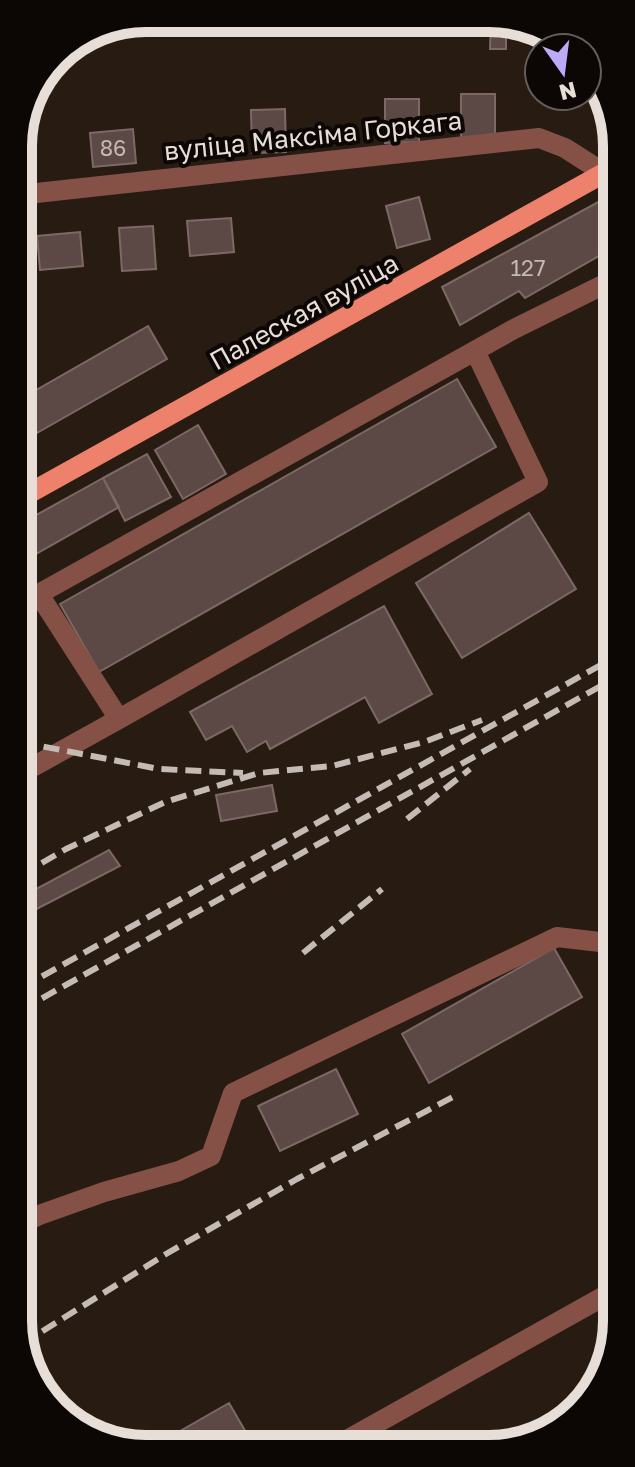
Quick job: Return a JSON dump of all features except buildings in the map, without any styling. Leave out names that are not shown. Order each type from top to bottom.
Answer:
[{"type":"main road","name":"Палеская вуліца","points":[[32,492],[603,174]]},
{"type":"street","name":"вуліца Максіма Горкага","points":[[32,193],[539,138],[603,168]]},
{"type":"street","points":[[32,591],[475,351],[603,285]]},
{"type":"street","points":[[32,767],[538,482],[475,351]]},
{"type":"street","points":[[32,597],[119,719]]},
{"type":"street","points":[[32,1218],[104,1192],[179,1171],[211,1156],[233,1093],[260,1079],[557,937],[603,940]]},
{"type":"street","points":[[356,1435],[603,1297]]},
{"type":"railway","points":[[32,982],[603,664]]},
{"type":"railway","points":[[32,1004],[603,685]]},
{"type":"railway","points":[[32,869],[165,802],[259,773],[332,766],[424,742],[482,720]]},
{"type":"railway","points":[[32,744],[159,769],[243,773]]},
{"type":"railway","points":[[407,819],[470,769]]},
{"type":"railway","points":[[303,953],[382,889]]},
{"type":"railway","points":[[33,1337],[166,1254],[297,1179],[453,1097]]}]
